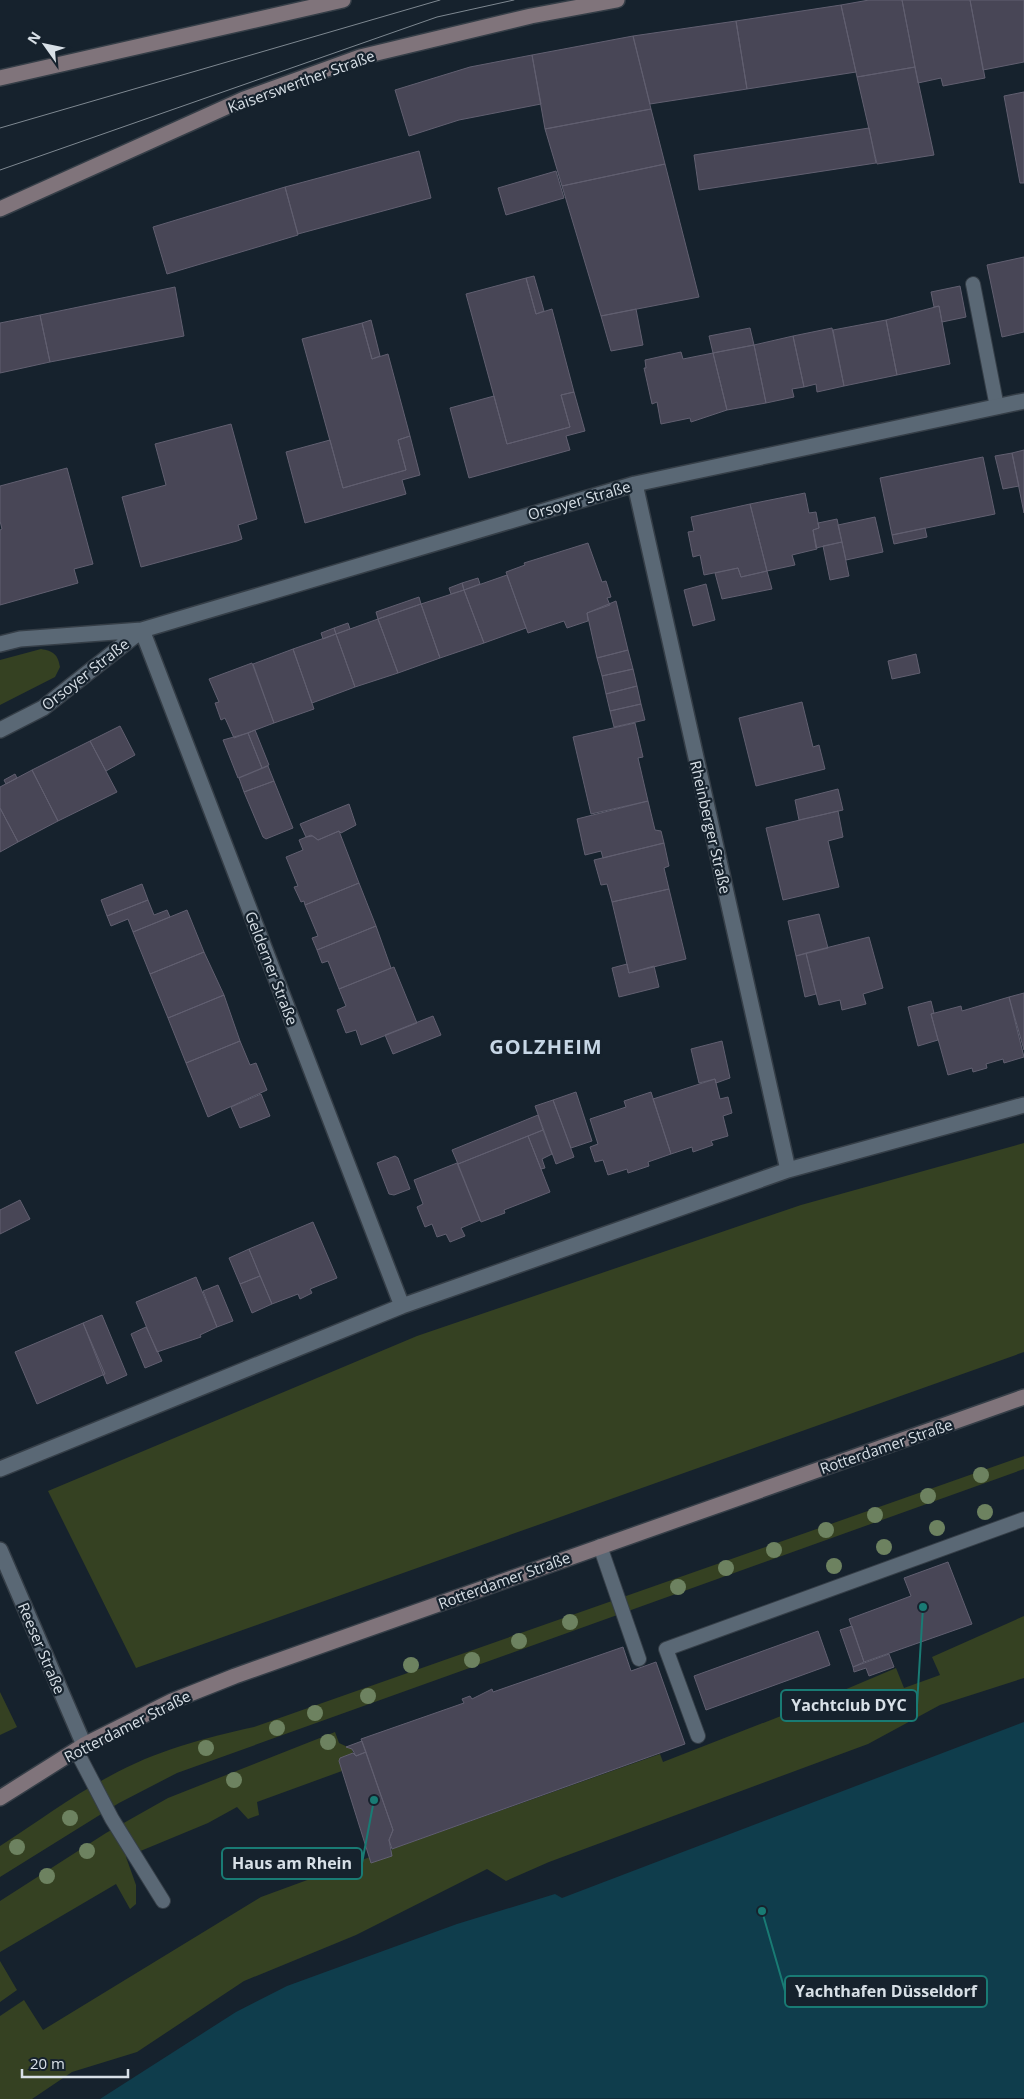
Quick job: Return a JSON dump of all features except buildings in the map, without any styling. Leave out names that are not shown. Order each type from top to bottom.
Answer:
[{"type":"street","points":[[0,78],[343,0]]},
{"type":"street","name":"Kaiserswerther Straße","points":[[0,209],[244,100],[360,56],[531,16],[617,0]]},
{"type":"street","name":"Orsoyer Straße","points":[[0,644],[20,639],[142,630],[635,484],[1024,401]]},
{"type":"street","name":"Rheinberger Straße","points":[[635,484],[788,1170]]},
{"type":"street","name":"Orsoyer Straße","points":[[0,730],[43,708],[142,630]]},
{"type":"street","name":"Gelderner Straße","points":[[142,630],[402,1306]]},
{"type":"street","points":[[0,1469],[402,1306],[788,1170],[1024,1105]]},
{"type":"street","name":"Rotterdamer Straße","points":[[0,1798],[80,1748],[172,1701],[600,1546],[1024,1397]]},
{"type":"street","name":"Reeser Straße","points":[[0,1550],[80,1748]]},
{"type":"lane","points":[[973,284],[997,407]]},
{"type":"lane","points":[[698,1736],[666,1649],[1024,1519]]},
{"type":"lane","points":[[600,1546],[639,1659]]},
{"type":"lane","points":[[80,1748],[112,1819],[163,1902]]},
{"type":"green space","points":[[41,649],[52,652],[58,659],[60,667],[55,677],[0,705],[0,660]]},
{"type":"green space","points":[[1024,1143],[1024,1352],[136,1668],[48,1491],[417,1336],[801,1205]]},
{"type":"green space","points":[[1024,1456],[1024,1469],[177,1773],[119,1803],[0,1877],[0,1846],[82,1792],[144,1759],[198,1741],[254,1727]]},
{"type":"green space","points":[[1024,1616],[1024,1678],[940,1705],[868,1744],[549,1862],[506,1881],[487,1869],[356,1935],[244,1981],[137,2052],[72,2072],[32,2099],[0,2099],[0,2016],[24,2000],[43,2030],[261,1897],[370,1857],[390,1853],[392,1849],[660,1754],[663,1762],[804,1707],[896,1668],[904,1688],[940,1675],[932,1657]]},
{"type":"green space","points":[[0,1692],[17,1727],[0,1735]]},
{"type":"green space","points":[[335,1732],[339,1743],[352,1749],[353,1753],[339,1761],[342,1771],[257,1802],[259,1815],[248,1819],[237,1807],[208,1823],[126,1857],[136,1885],[136,1904],[130,1909],[116,1884],[0,1952],[0,1901],[106,1833],[168,1798]]},
{"type":"green space","points":[[0,1961],[17,1990],[0,2002]]},
{"type":"water","points":[[1024,1722],[1024,2098],[100,2099],[236,2012],[287,1986],[457,1924],[555,1894],[562,1898]]},
{"type":"tram line","points":[[0,128],[440,0]]},
{"type":"tram line","points":[[0,170],[437,17],[514,0]]},
{"type":"place","name":"Yachtclub DYC","points":[[923,1607]]},
{"type":"place","name":"Haus am Rhein","points":[[374,1800]]},
{"type":"place","name":"Yachthafen Düsseldorf","points":[[762,1911]]},
{"type":"district","name":"GOLZHEIM","points":[[546,1046]]}]
